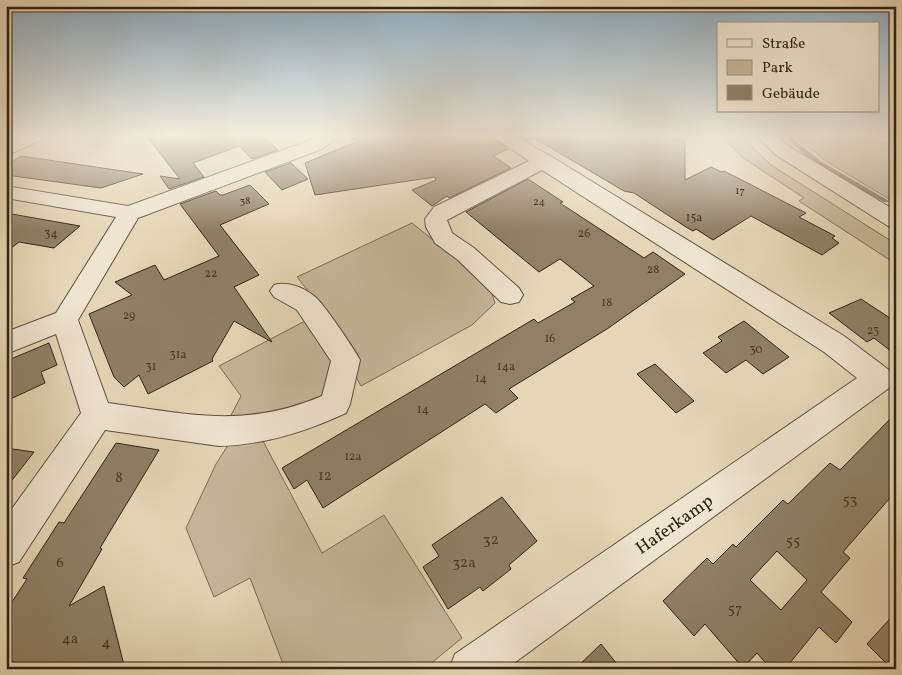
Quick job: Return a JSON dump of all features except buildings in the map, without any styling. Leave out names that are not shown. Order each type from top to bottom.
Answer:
[{"type":"street","points":[[6,192],[130,213],[257,166]]},
{"type":"street","points":[[510,296],[466,254],[443,238],[437,227],[436,219],[442,212],[533,166]]},
{"type":"street","name":"Haferkamp","points":[[478,666],[888,384],[834,344],[553,166]]},
{"type":"street","points":[[808,166],[896,221]]},
{"type":"street","points":[[6,344],[65,320],[130,213]]},
{"type":"street","points":[[97,415],[211,431],[236,432],[311,415],[335,404],[346,360],[306,303],[283,291]]},
{"type":"street","points":[[65,320],[97,415]]},
{"type":"street","points":[[6,549],[97,415]]},
{"type":"green space","points":[[756,166],[773,166],[896,244],[896,264],[799,201],[804,198]]},
{"type":"green space","points":[[835,166],[896,166],[896,208],[893,207],[894,202]]},
{"type":"green space","points":[[412,223],[489,285],[495,303],[472,325],[361,386],[356,377],[358,354],[297,277]]},
{"type":"green space","points":[[307,320],[336,360],[331,384],[320,400],[308,409],[228,421],[241,396],[219,366]]},
{"type":"green space","points":[[263,441],[322,553],[384,515],[462,638],[424,669],[285,669],[250,578],[214,597],[186,528],[216,464],[228,445]]},
{"type":"waterway","points":[[827,166],[886,201]]}]
